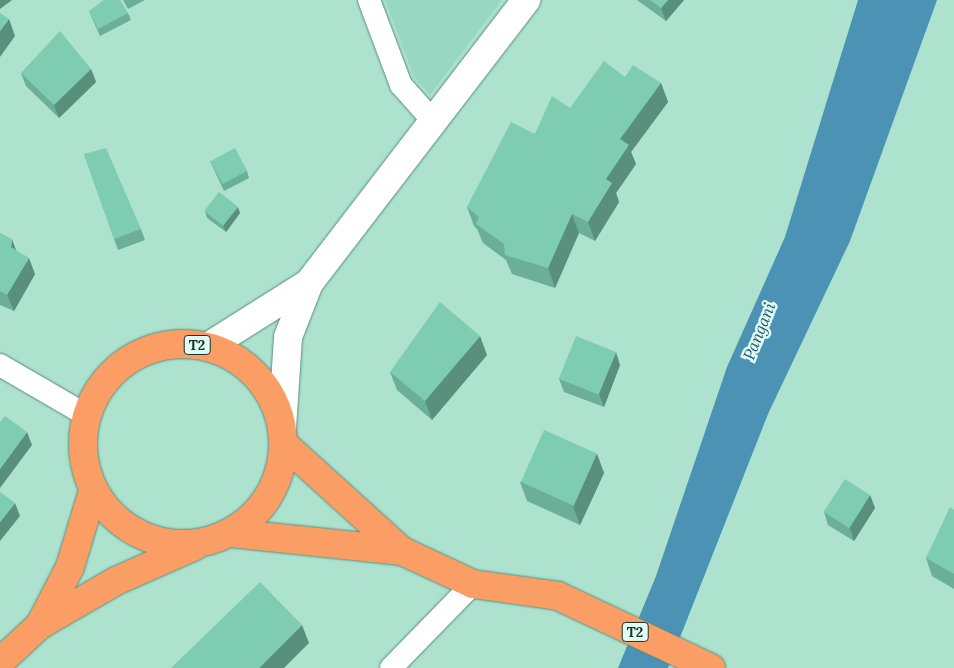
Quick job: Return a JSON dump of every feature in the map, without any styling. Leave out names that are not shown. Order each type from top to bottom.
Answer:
[{"type":"highway","name":"T2","points":[[201,543],[169,544],[138,535],[112,516],[93,491],[82,454],[86,415],[104,380],[134,355],[170,343],[209,346],[244,363],[269,391],[283,436],[402,551]]},
{"type":"highway","name":"T2","points":[[0,662],[40,625],[116,581],[201,543],[230,533],[252,517],[269,495],[283,436]]},
{"type":"highway","name":"T2","points":[[40,625],[70,567],[93,491]]},
{"type":"highway","name":"T2","points":[[230,533],[402,551],[473,584],[558,596],[711,668]]},
{"type":"main road","points":[[283,436],[288,337],[309,283],[526,0]]},
{"type":"main road","points":[[209,346],[309,283]]},
{"type":"street","points":[[369,0],[401,85],[434,122]]},
{"type":"street","points":[[0,366],[86,415]]},
{"type":"street","points":[[391,668],[473,584]]},
{"type":"shaded area","points":[[385,0],[502,0],[430,95],[414,77]]},
{"type":"water","name":"Pangani","points":[[858,0],[937,0],[850,241],[768,414],[668,668],[618,668],[656,576],[727,367],[785,237]]},
{"type":"building","points":[[104,0],[120,0],[128,13],[98,29],[89,11]]},
{"type":"building","points":[[650,0],[668,0],[661,8]]},
{"type":"building","points":[[0,13],[9,19],[0,31]]},
{"type":"building","points":[[60,31],[91,69],[54,105],[21,73]]},
{"type":"building","points":[[604,61],[625,77],[633,65],[661,83],[620,139],[629,145],[606,179],[612,183],[588,222],[572,214],[548,268],[505,255],[504,244],[476,224],[479,217],[467,207],[511,122],[535,134],[552,96],[570,108]]},
{"type":"building","points":[[106,148],[141,229],[114,239],[84,154]]},
{"type":"building","points":[[235,148],[247,171],[222,184],[210,161]]},
{"type":"building","points":[[219,192],[238,207],[223,226],[204,211]]},
{"type":"building","points":[[0,233],[12,239],[11,247],[29,258],[7,295],[0,291]]},
{"type":"building","points":[[440,302],[480,336],[425,401],[390,372]]},
{"type":"building","points":[[576,336],[616,352],[599,395],[559,379]]},
{"type":"building","points":[[5,416],[27,432],[0,469],[0,422]]},
{"type":"building","points":[[544,430],[597,454],[574,506],[521,482]]},
{"type":"building","points":[[845,479],[870,495],[849,528],[824,512]]},
{"type":"building","points":[[0,492],[15,503],[0,522]]},
{"type":"building","points":[[950,507],[954,510],[954,574],[926,558]]},
{"type":"building","points":[[260,582],[302,625],[259,668],[171,668]]}]
